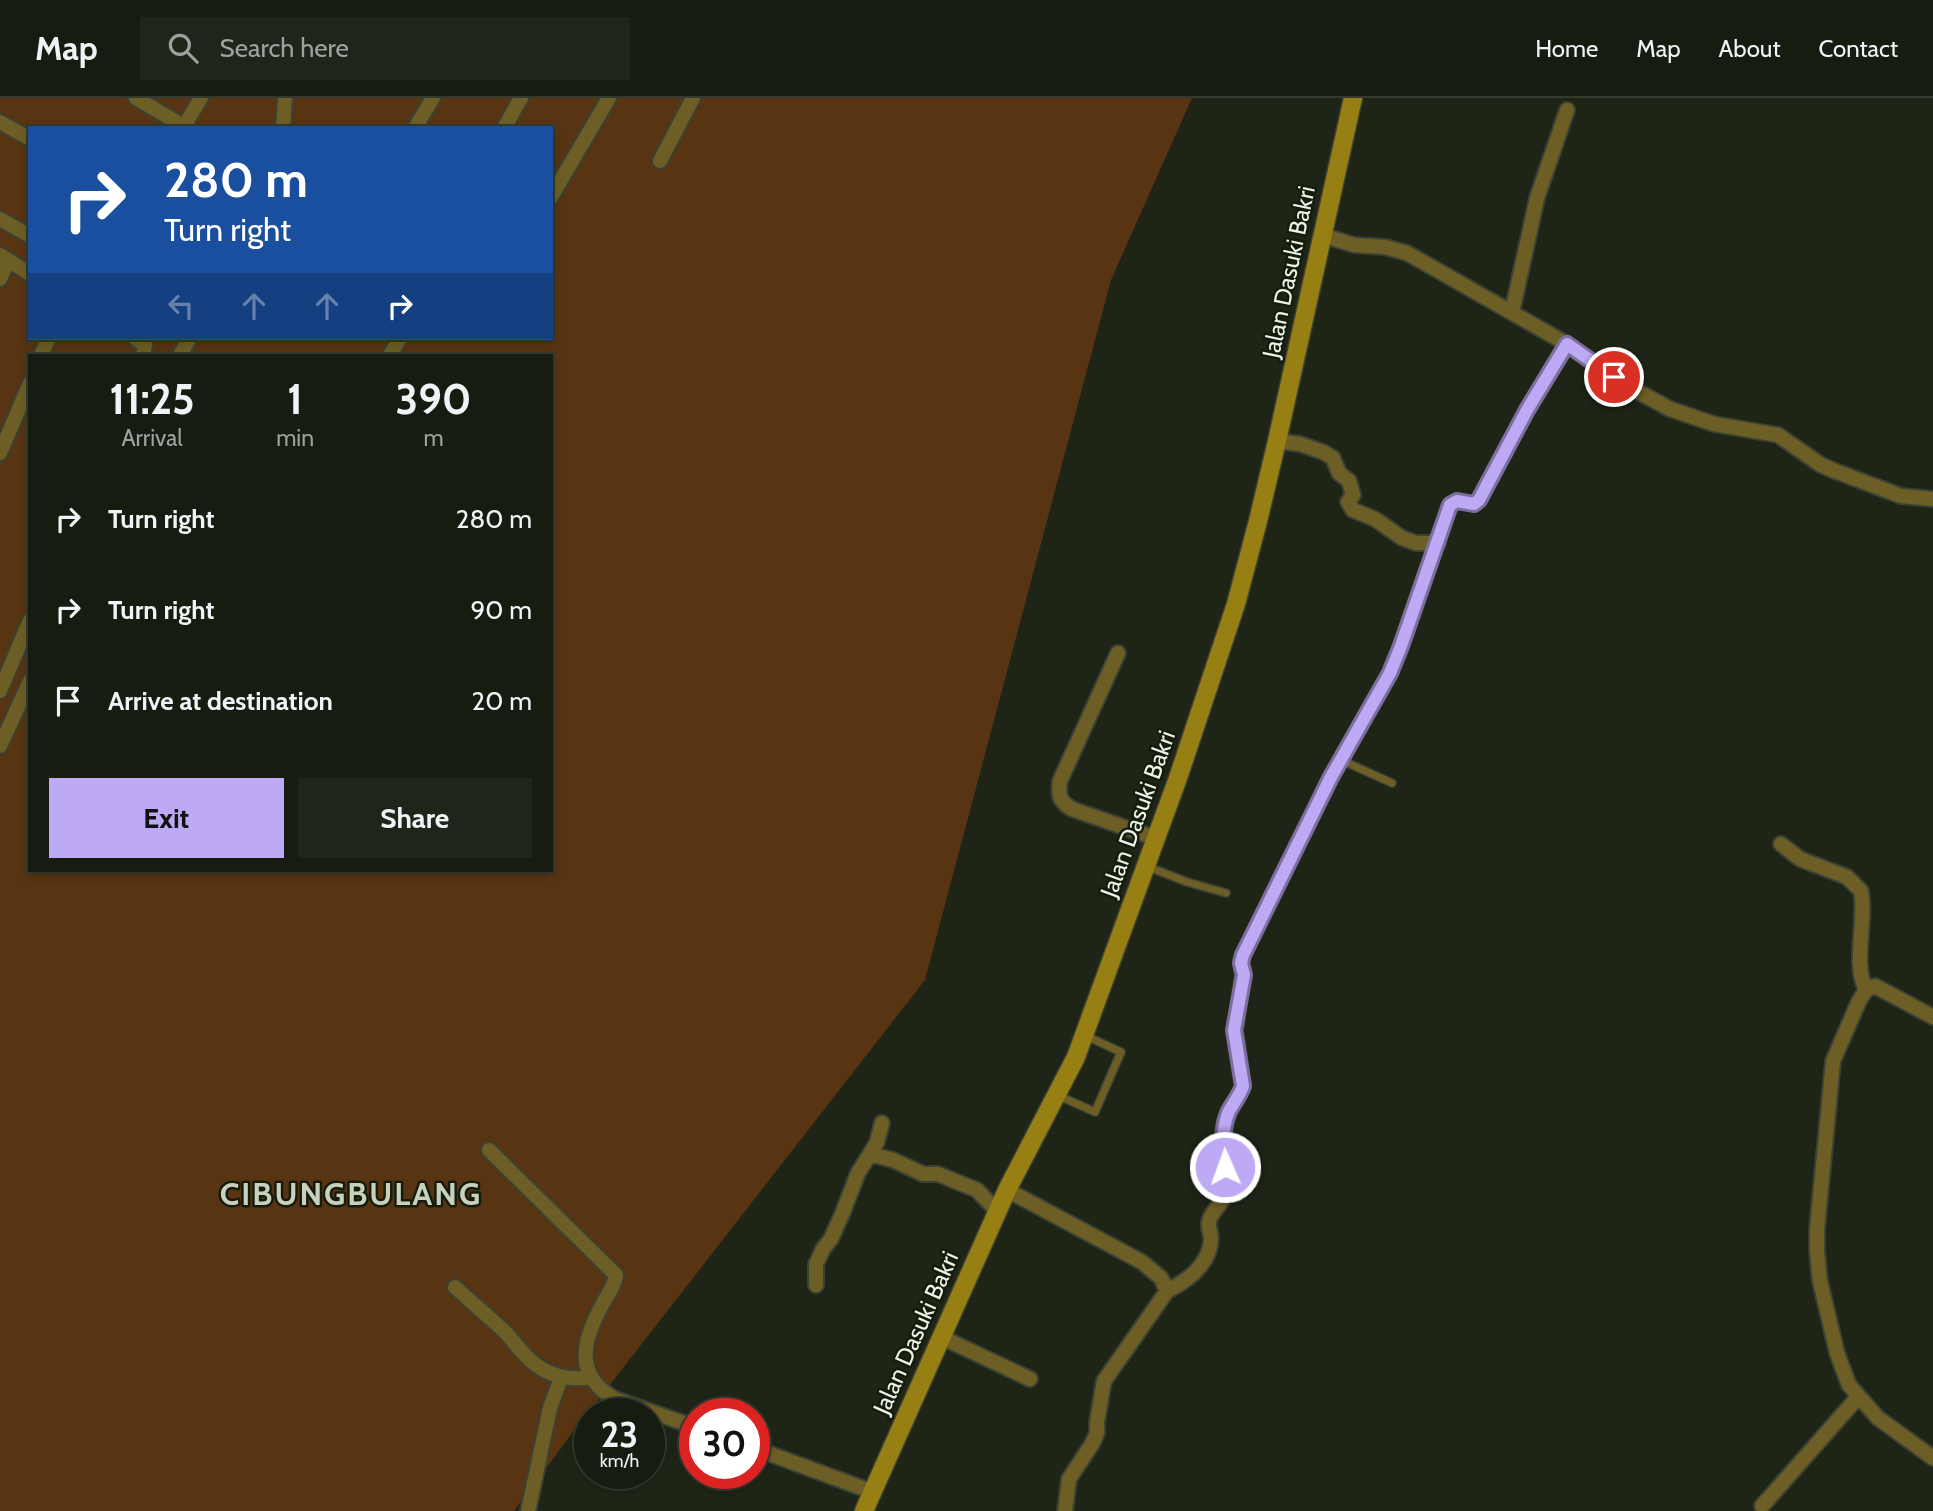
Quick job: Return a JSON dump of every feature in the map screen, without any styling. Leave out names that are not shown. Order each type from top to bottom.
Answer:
[{"type":"main road","name":"Jalan Dasuki Bakri","points":[[864,1511],[997,1211],[1076,1057],[1186,753],[1236,604],[1277,441],[1353,98]]},
{"type":"street","points":[[136,98],[181,126]]},
{"type":"street","points":[[184,126],[201,98]]},
{"type":"street","points":[[283,126],[285,98]]},
{"type":"street","points":[[416,126],[433,98]]},
{"type":"street","points":[[505,126],[521,98]]},
{"type":"street","points":[[553,194],[609,98]]},
{"type":"street","points":[[660,161],[693,98]]},
{"type":"street","points":[[1512,312],[1537,198],[1567,110]]},
{"type":"street","points":[[0,122],[28,138]]},
{"type":"street","points":[[0,219],[28,235]]},
{"type":"street","points":[[1322,235],[1354,245],[1385,247],[1407,253],[1567,344],[1614,377],[1670,409],[1714,424],[1778,435],[1821,465],[1835,471],[1901,496],[1933,499]]},
{"type":"street","points":[[0,279],[4,258],[28,273]]},
{"type":"street","points":[[1065,1511],[1069,1479],[1097,1433],[1104,1381],[1167,1291],[1182,1284],[1195,1273],[1206,1256],[1211,1239],[1209,1221],[1224,1199],[1223,1129],[1243,1086],[1234,1030],[1244,975],[1241,963],[1243,955],[1340,760],[1390,673],[1450,505],[1457,501],[1474,504],[1479,500],[1527,410],[1567,344]]},
{"type":"street","points":[[0,453],[28,388]]},
{"type":"street","points":[[1277,441],[1300,444],[1333,458],[1339,473],[1349,481],[1353,495],[1348,502],[1353,510],[1375,519],[1402,538],[1416,543],[1438,543]]},
{"type":"street","points":[[0,691],[28,625]]},
{"type":"street","points":[[1118,653],[1060,781],[1058,794],[1062,803],[1072,809],[1155,838]]},
{"type":"street","points":[[0,746],[28,685]]},
{"type":"street","points":[[1781,844],[1800,859],[1847,877],[1861,891],[1863,913],[1860,978],[1866,990]]},
{"type":"street","points":[[1931,1010],[1879,987],[1871,986],[1859,1001],[1833,1061],[1817,1252],[1829,1323],[1842,1371],[1849,1385],[1878,1418],[1933,1458]]},
{"type":"street","points":[[816,1285],[816,1264],[822,1249],[831,1238],[858,1172],[877,1142],[883,1124]]},
{"type":"street","points":[[489,1150],[615,1275],[615,1283],[586,1343],[585,1356],[591,1377],[605,1393],[615,1399],[679,1421]]},
{"type":"street","points":[[870,1154],[893,1160],[923,1174],[938,1174],[977,1190],[997,1211]]},
{"type":"street","points":[[1007,1190],[1142,1262],[1161,1278],[1167,1291]]},
{"type":"street","points":[[454,1287],[506,1332],[528,1358],[561,1378],[591,1377]]},
{"type":"street","points":[[941,1337],[1030,1379]]},
{"type":"street","points":[[528,1511],[550,1408],[561,1378]]},
{"type":"street","points":[[1762,1506],[1858,1397]]},
{"type":"street","points":[[770,1454],[873,1492]]},
{"type":"lane","points":[[1340,760],[1392,783]]},
{"type":"lane","points":[[1145,866],[1226,893]]},
{"type":"lane","points":[[1056,1095],[1095,1112],[1121,1052],[1084,1035]]},
{"type":"shaded area","points":[[0,98],[1192,98],[1111,280],[925,980],[600,1398],[574,1398],[574,1431],[514,1511],[0,1511]]},
{"type":"district","name":"CIBUNGBULANG","points":[[351,1194]]},
{"type":"route","points":[[1225,1167],[1223,1129],[1243,1086],[1234,1030],[1244,975],[1241,963],[1243,955],[1331,777],[1390,673],[1450,505],[1457,501],[1474,504],[1479,500],[1527,410],[1567,344],[1614,377]]}]
